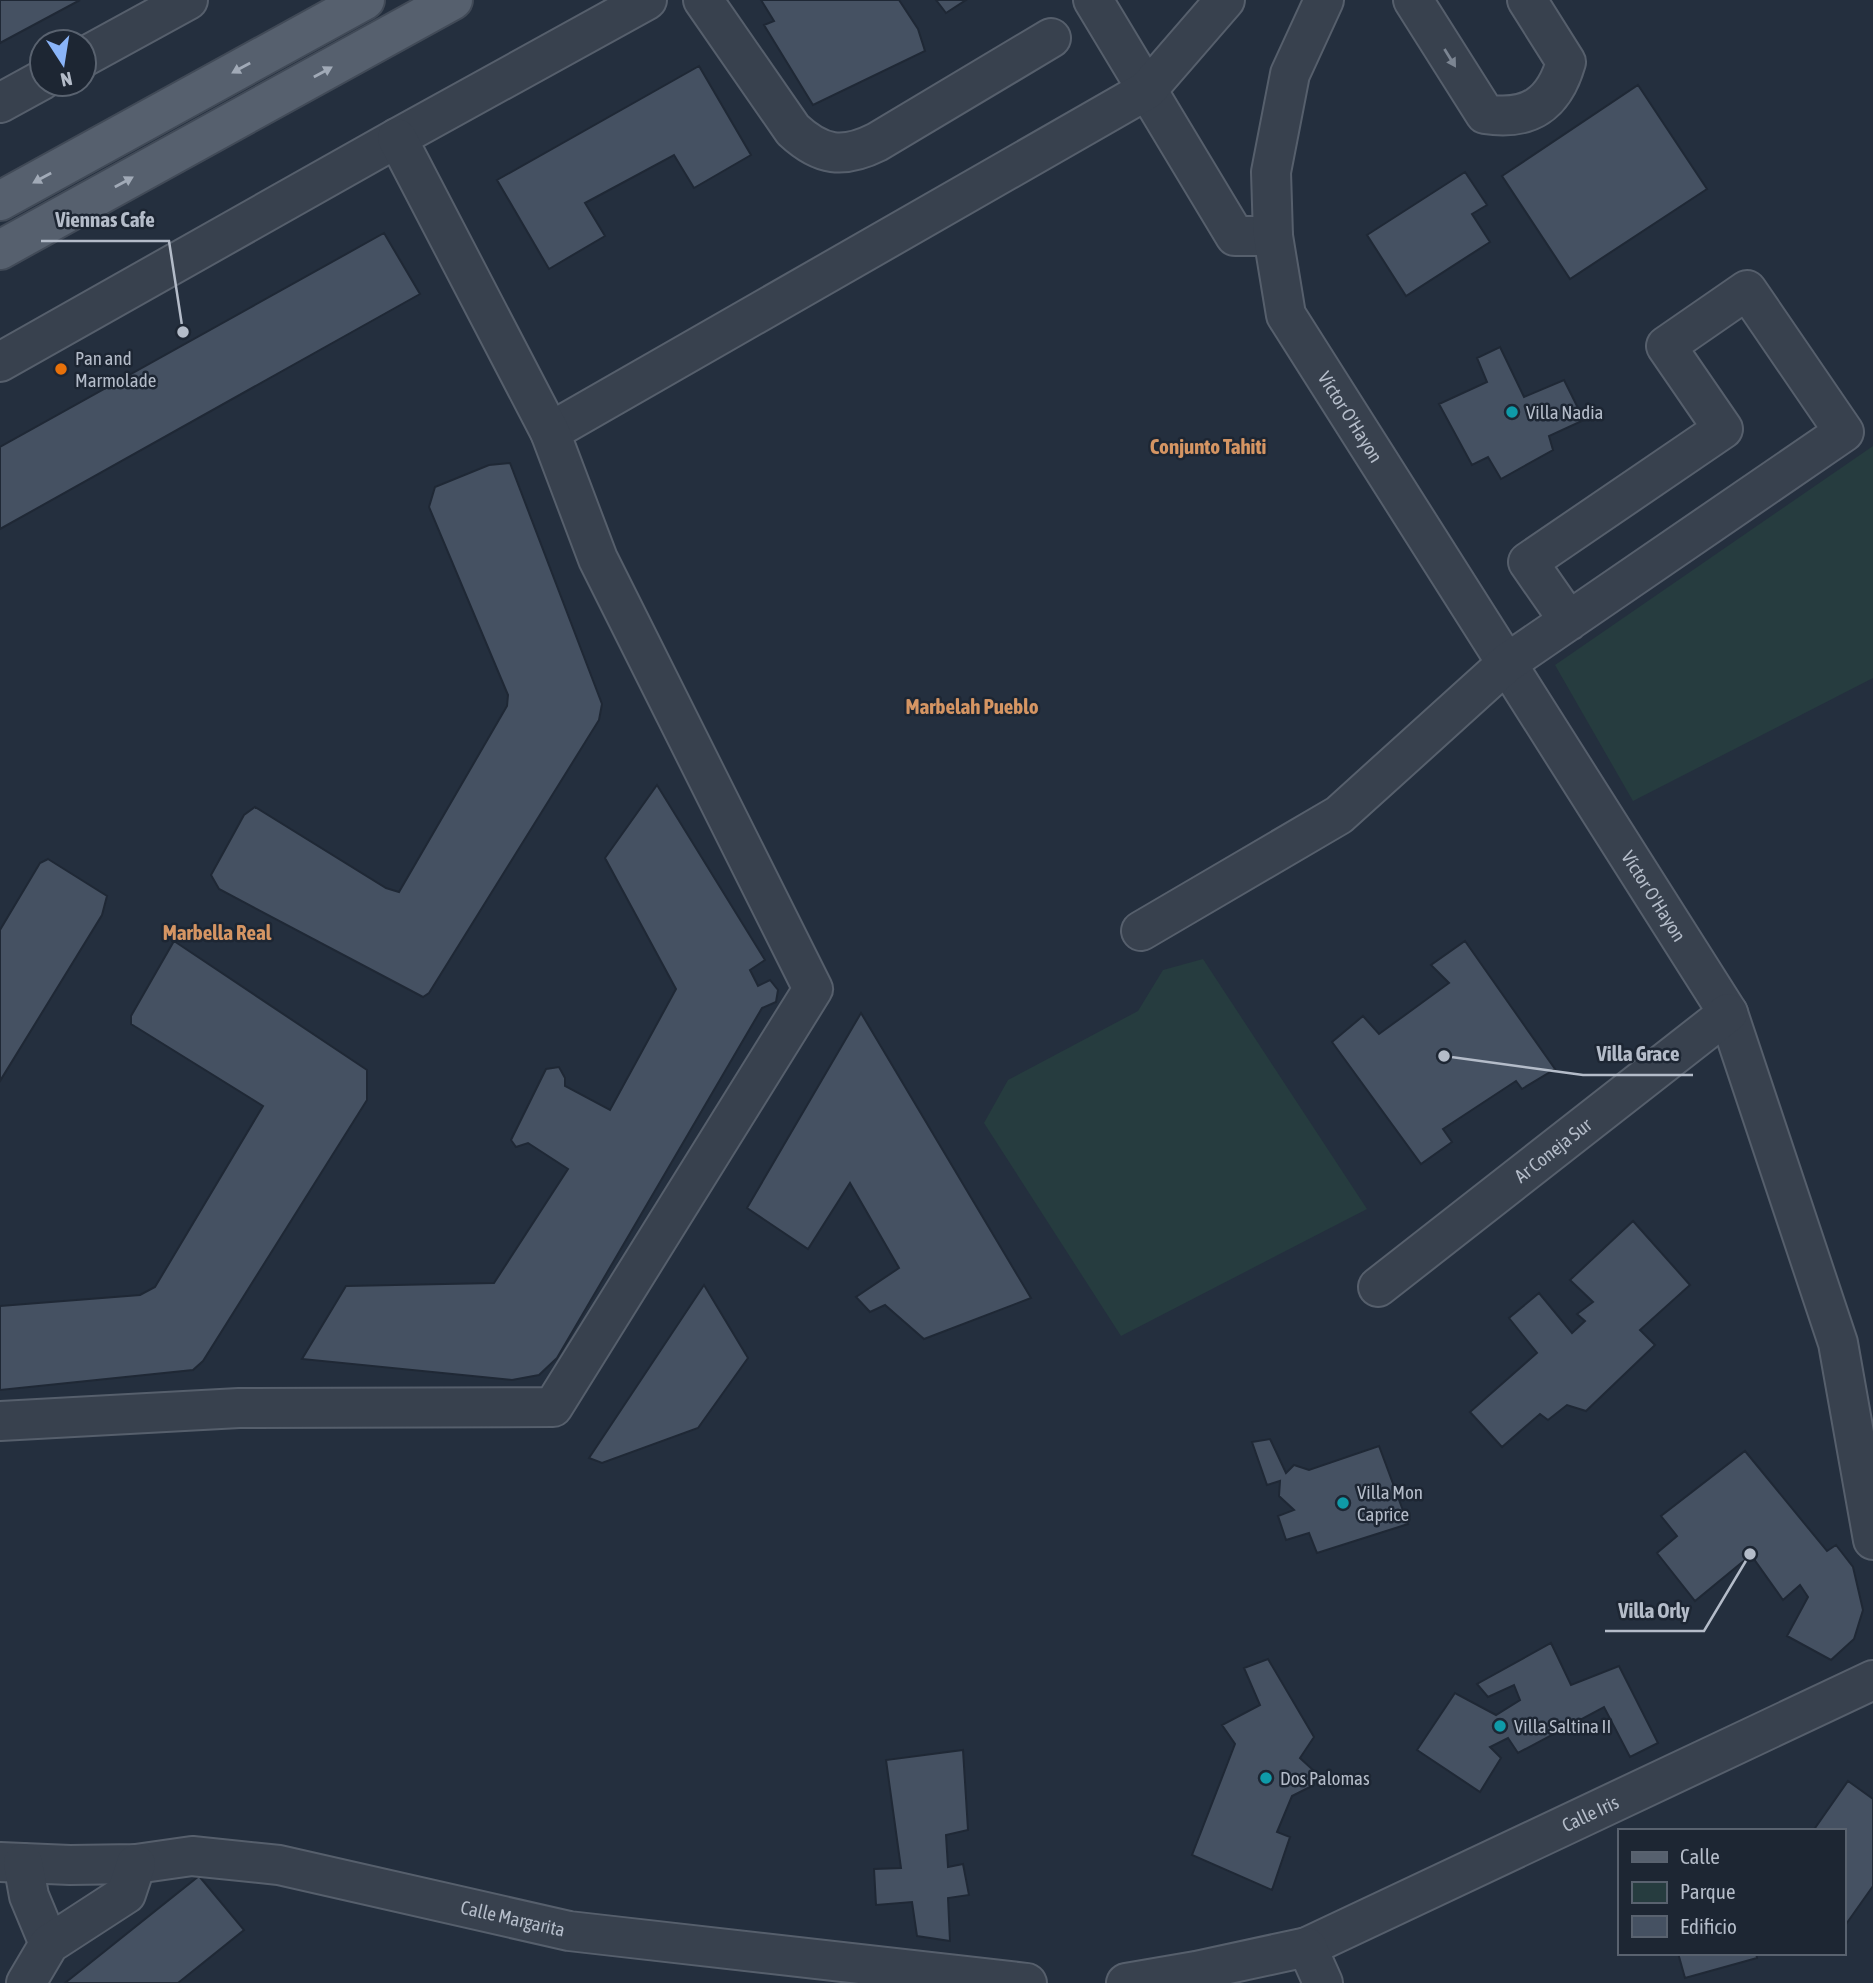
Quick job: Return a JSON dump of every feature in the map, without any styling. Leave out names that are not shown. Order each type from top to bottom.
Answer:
[{"type":"main road","points":[[0,201],[365,0]]},
{"type":"main road","points":[[0,250],[453,0]]},
{"type":"street","points":[[98,49],[188,0]]},
{"type":"street","points":[[0,362],[647,0]]},
{"type":"street","points":[[703,0],[793,130],[815,147],[842,154],[877,142],[1051,38]]},
{"type":"street","points":[[1093,0],[1235,236],[1273,236],[1271,172],[1290,74],[1324,0]]},
{"type":"street","points":[[550,432],[1147,90],[1225,0]]},
{"type":"street","points":[[1413,0],[1485,114],[1503,117],[1538,107],[1551,95],[1561,79],[1566,62],[1527,0]]},
{"type":"street","points":[[0,103],[28,88]]},
{"type":"street","points":[[0,1421],[239,1408],[553,1407],[813,989],[598,559],[550,432],[397,138]]},
{"type":"street","name":"Víctor O'Hayon","points":[[1273,236],[1286,315],[1728,1013],[1839,1343],[1873,1540]]},
{"type":"street","points":[[1141,930],[1339,815],[1507,663],[1569,621],[1844,432],[1747,290],[1665,346],[1723,429],[1528,562],[1569,621]]},
{"type":"street","name":"Ar Coneja Sur","points":[[1378,1287],[1728,1013]]},
{"type":"street","name":"Calle Iris","points":[[1307,1947],[1873,1681]]},
{"type":"street","name":"Calle Margarita","points":[[12,1862],[136,1864],[192,1856],[279,1864],[569,1931],[983,1981],[1027,1983]]},
{"type":"street","points":[[12,1862],[49,1944]]},
{"type":"street","points":[[26,1983],[49,1944],[126,1894],[136,1864]]},
{"type":"street","points":[[1126,1983],[1307,1947],[1323,1983]]},
{"type":"green space","points":[[1873,446],[1873,678],[1633,801],[1555,665]]},
{"type":"green space","points":[[1203,959],[1367,1209],[1121,1336],[984,1123],[1008,1080],[1138,1011],[1163,970]]},
{"type":"building","points":[[0,0],[80,0],[0,43]]},
{"type":"building","points":[[761,0],[899,0],[918,29],[925,51],[813,105],[764,25],[774,21]]},
{"type":"building","points":[[936,0],[966,0],[946,13]]},
{"type":"building","points":[[699,66],[751,155],[694,188],[674,155],[585,203],[605,236],[549,269],[497,180]]},
{"type":"building","points":[[1638,85],[1707,189],[1570,279],[1502,176]]},
{"type":"building","points":[[1465,172],[1487,205],[1472,214],[1490,242],[1406,296],[1367,235]]},
{"type":"building","points":[[384,233],[420,294],[0,529],[0,447]]},
{"type":"building","name":"Villa Nadia","points":[[1500,347],[1524,397],[1564,380],[1584,420],[1549,436],[1553,450],[1501,479],[1488,457],[1472,465],[1439,404],[1487,382],[1477,358]]},
{"type":"building","points":[[510,463],[602,704],[599,720],[429,993],[423,997],[219,889],[211,875],[244,815],[255,807],[386,888],[399,892],[507,706],[508,695],[429,507],[435,487],[489,465]]},
{"type":"building","points":[[657,785],[765,960],[750,970],[758,986],[770,980],[778,990],[776,1002],[762,1008],[557,1358],[539,1375],[512,1380],[302,1359],[346,1286],[494,1283],[568,1169],[528,1143],[516,1147],[511,1140],[546,1069],[559,1067],[565,1078],[565,1086],[610,1110],[676,989],[605,858]]},
{"type":"building","points":[[48,859],[107,896],[102,915],[0,1081],[0,930],[40,863]]},
{"type":"building","points":[[174,941],[367,1070],[367,1100],[203,1361],[193,1370],[0,1390],[0,1306],[140,1295],[155,1287],[263,1106],[131,1024],[131,1016]]},
{"type":"building","points":[[1465,941],[1555,1069],[1522,1089],[1516,1081],[1443,1129],[1452,1142],[1421,1164],[1332,1042],[1363,1016],[1379,1034],[1449,983],[1431,965]]},
{"type":"building","points":[[861,1013],[1031,1298],[924,1339],[885,1305],[870,1312],[856,1297],[899,1268],[850,1183],[808,1249],[747,1208]]},
{"type":"building","points":[[1633,1221],[1690,1285],[1640,1330],[1655,1345],[1586,1411],[1567,1405],[1548,1420],[1540,1414],[1502,1447],[1470,1412],[1537,1353],[1509,1318],[1539,1293],[1572,1333],[1585,1321],[1577,1314],[1593,1302],[1570,1280]]},
{"type":"building","points":[[704,1285],[748,1358],[698,1428],[602,1463],[589,1458]]},
{"type":"building","name":"Villa Mon Caprice","points":[[1270,1439],[1286,1473],[1294,1465],[1309,1470],[1379,1446],[1408,1524],[1317,1553],[1309,1533],[1286,1540],[1278,1516],[1294,1510],[1279,1496],[1280,1481],[1267,1485],[1252,1442]]},
{"type":"building","points":[[1745,1451],[1827,1551],[1836,1545],[1853,1567],[1863,1610],[1854,1639],[1831,1660],[1787,1636],[1808,1597],[1800,1585],[1783,1600],[1751,1555],[1695,1601],[1657,1553],[1677,1536],[1661,1516]]},
{"type":"building","name":"Villa Saltina II","points":[[1551,1643],[1571,1685],[1619,1666],[1658,1743],[1630,1757],[1604,1707],[1518,1753],[1508,1738],[1490,1747],[1501,1758],[1480,1792],[1417,1750],[1455,1693],[1496,1715],[1520,1700],[1514,1685],[1488,1697],[1477,1684]]},
{"type":"building","name":"Dos Palomas","points":[[1268,1659],[1314,1737],[1300,1758],[1313,1770],[1310,1787],[1292,1796],[1277,1832],[1290,1837],[1272,1890],[1192,1855],[1235,1744],[1222,1725],[1260,1705],[1244,1668]]},
{"type":"building","points":[[963,1750],[968,1830],[946,1835],[948,1867],[963,1864],[969,1895],[948,1898],[950,1941],[917,1936],[912,1902],[876,1905],[874,1869],[901,1868],[886,1760]]},
{"type":"building","points":[[1848,1781],[1873,1799],[1873,1886],[1845,1926],[1845,1829],[1814,1829]]},
{"type":"building","points":[[199,1876],[244,1930],[178,1983],[65,1983]]},
{"type":"building","points":[[1679,1955],[1756,1955],[1757,1958],[1685,1978]]},
{"type":"place","name":"Viennas Cafe","points":[[183,332]]},
{"type":"place","name":"Pan and Marmolade","points":[[61,369]]},
{"type":"place","name":"Villa Nadia","points":[[1512,412]]},
{"type":"place","name":"Villa Grace","points":[[1444,1056]]},
{"type":"place","name":"Villa Mon Caprice","points":[[1343,1503]]},
{"type":"place","name":"Villa Orly","points":[[1750,1554]]},
{"type":"place","name":"Villa Saltina II","points":[[1500,1726]]},
{"type":"place","name":"Dos Palomas","points":[[1266,1778]]},
{"type":"district","name":"Conjunto Tahiti","points":[[1208,447]]},
{"type":"district","name":"Marbelah Pueblo","points":[[972,707]]},
{"type":"district","name":"Marbella Real","points":[[217,933]]}]
